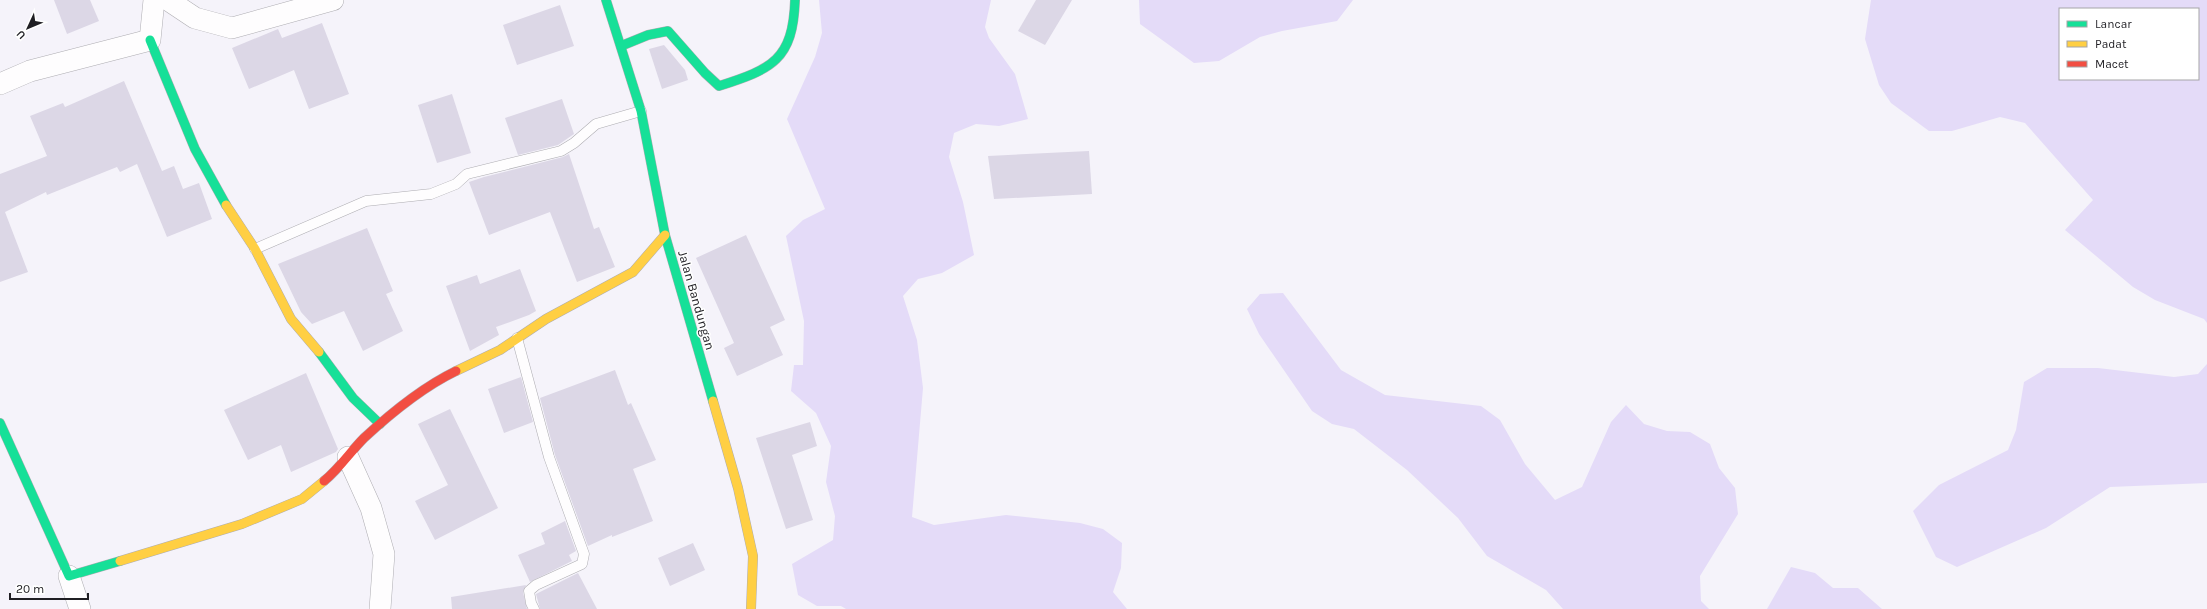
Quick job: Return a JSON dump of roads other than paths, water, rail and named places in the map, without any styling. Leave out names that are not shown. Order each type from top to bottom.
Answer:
[{"type":"street","points":[[154,0],[150,40],[195,149],[225,203],[255,249],[291,319],[311,340],[353,398],[380,424]]},
{"type":"street","points":[[168,0],[195,18],[232,28],[333,0]]},
{"type":"street","name":"Jalan Bandungan","points":[[606,0],[641,110],[665,235],[745,519],[753,556],[751,609]]},
{"type":"street","points":[[621,46],[648,35],[668,31],[684,48],[703,74],[719,86],[765,68],[786,50],[794,33],[795,0]]},
{"type":"street","points":[[0,84],[30,71],[150,40]]},
{"type":"street","points":[[69,576],[242,524],[302,499],[335,472],[380,424],[438,380],[480,360],[585,297],[633,272],[665,235]]},
{"type":"street","points":[[0,423],[69,576],[80,609]]},
{"type":"street","points":[[348,457],[371,508],[384,554],[380,609]]},
{"type":"lane","points":[[255,249],[366,201],[431,194],[456,184],[467,174],[561,151],[574,143],[596,124],[641,110]]},
{"type":"lane","points":[[517,338],[549,457],[584,554],[582,564],[536,585],[529,591],[530,603],[534,609]]}]
